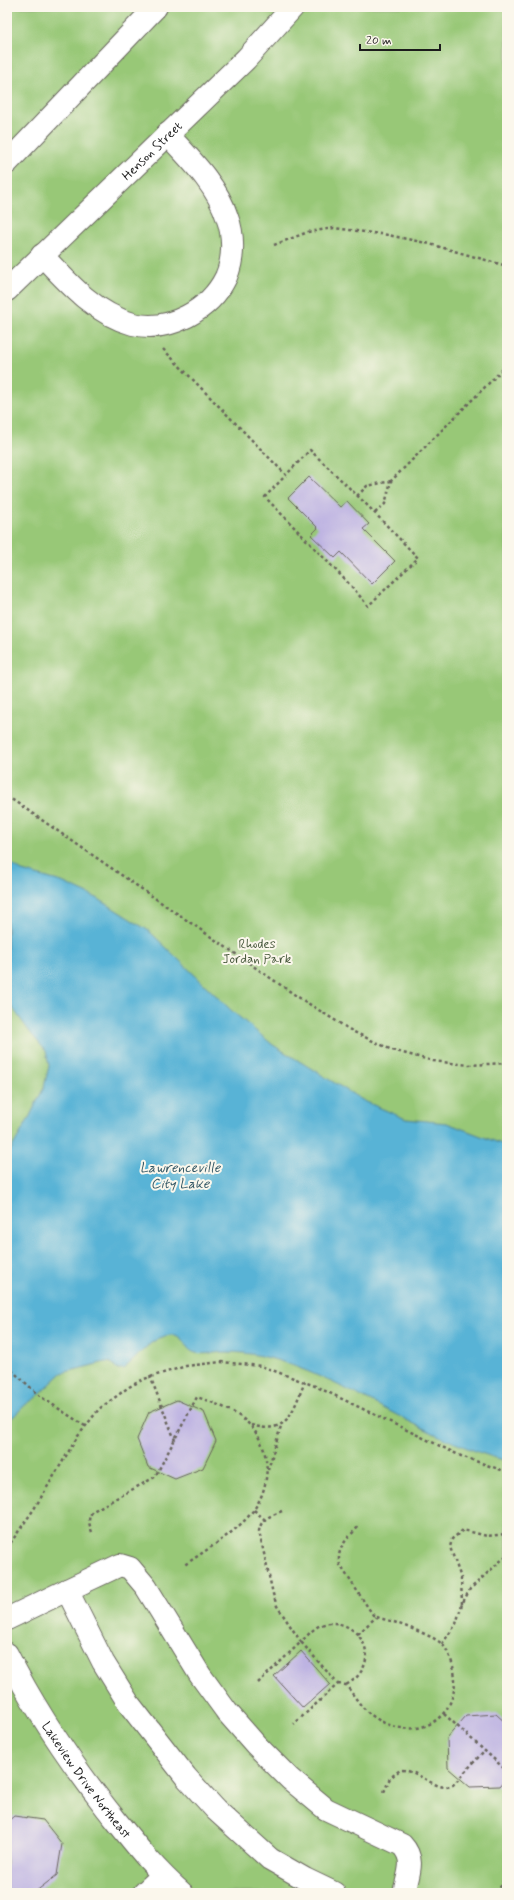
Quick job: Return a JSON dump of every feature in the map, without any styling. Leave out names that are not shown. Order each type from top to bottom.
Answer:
[{"type":"street","points":[[7,163],[156,7]]},
{"type":"street","name":"Henson Street","points":[[7,290],[246,58],[293,7]]},
{"type":"street","points":[[42,255],[74,289],[104,310],[132,324],[146,326],[160,325],[183,319],[207,301],[218,289],[228,269],[232,252],[230,228],[224,209],[210,184],[167,134]]},
{"type":"street","points":[[7,1619],[120,1565],[130,1568],[146,1587],[200,1675],[227,1712],[256,1745],[290,1779],[326,1809],[402,1845],[408,1852],[410,1862],[404,1893]]},
{"type":"street","points":[[67,1590],[103,1662],[121,1692],[186,1777],[216,1810],[270,1859],[305,1879],[334,1893]]},
{"type":"street","name":"Lakeview Drive Northeast","points":[[7,1654],[34,1706],[78,1771],[132,1841],[162,1876],[182,1893]]},
{"type":"street","points":[[144,1893],[162,1876]]},
{"type":"path","points":[[274,245],[297,235],[334,228],[388,235],[420,242],[507,266]]},
{"type":"path","points":[[162,349],[286,475]]},
{"type":"path","points":[[375,513],[385,504],[391,481],[507,365]]},
{"type":"path","points":[[310,450],[375,513],[418,558],[368,606],[353,588],[265,497],[286,475],[310,450]]},
{"type":"path","points":[[357,496],[367,486],[391,481]]},
{"type":"path","points":[[7,796],[298,997],[352,1031],[392,1050],[433,1061],[469,1065],[507,1063]]},
{"type":"path","points":[[7,1548],[34,1509],[85,1426],[99,1409],[129,1387],[150,1376],[186,1366],[234,1362],[261,1366],[305,1382],[461,1456],[507,1472]]},
{"type":"path","points":[[7,1366],[41,1397],[66,1412],[85,1426]]},
{"type":"path","points":[[150,1376],[175,1440]]},
{"type":"path","points":[[250,1425],[268,1429],[281,1426],[288,1420],[305,1382]]},
{"type":"path","points":[[92,1532],[88,1520],[89,1515],[93,1511],[155,1476],[197,1397],[227,1408],[240,1416],[250,1425],[256,1433],[262,1448],[268,1473]]},
{"type":"path","points":[[182,1566],[244,1520],[254,1510],[266,1484],[281,1426]]},
{"type":"path","points":[[254,1510],[264,1519]]},
{"type":"path","points":[[282,1511],[264,1519],[260,1524],[259,1531],[277,1606],[301,1642],[338,1684],[346,1685],[374,1718],[392,1726],[411,1728],[421,1727],[438,1720],[444,1714],[452,1699],[455,1671],[448,1652],[442,1644],[399,1623],[376,1617],[368,1609],[339,1560],[341,1547],[359,1526]]},
{"type":"path","points":[[462,1604],[460,1578],[450,1547],[452,1539],[463,1530],[487,1536],[507,1534]]},
{"type":"path","points":[[442,1644],[456,1624],[462,1604],[470,1589],[507,1555]]},
{"type":"path","points":[[358,1634],[376,1617]]},
{"type":"path","points":[[258,1683],[317,1627],[330,1624],[344,1626],[358,1634],[364,1644],[366,1661],[360,1673],[346,1685]]},
{"type":"path","points":[[294,1724],[338,1684]]},
{"type":"path","points":[[444,1714],[507,1771]]},
{"type":"path","points":[[384,1792],[390,1778],[400,1770],[412,1771],[440,1786],[449,1787],[454,1785],[484,1751]]},
{"type":"path","points":[[497,1893],[507,1873]]},
{"type":"green space","name":"Rhodes Jordan Park","points":[[7,7],[507,7],[507,1893],[7,1893]]},
{"type":"water","name":"Lawrenceville City Lake","points":[[7,861],[22,871],[62,882],[97,898],[149,931],[232,1011],[273,1045],[364,1101],[406,1119],[447,1123],[507,1146],[507,1461],[480,1453],[426,1430],[321,1377],[294,1366],[253,1354],[227,1352],[207,1354],[196,1353],[188,1348],[180,1338],[172,1335],[159,1338],[147,1346],[123,1369],[117,1369],[112,1363],[105,1362],[62,1373],[33,1400],[26,1404],[7,1421],[7,1156],[28,1120],[44,1087],[49,1066],[46,1051],[32,1035],[7,1000]]},
{"type":"building","points":[[309,477],[340,507],[347,501],[369,524],[363,529],[395,561],[372,584],[341,552],[335,558],[311,535],[318,528],[288,498]]},
{"type":"building","points":[[177,1400],[204,1412],[216,1441],[203,1468],[175,1479],[148,1467],[137,1439],[149,1412]]},
{"type":"building","points":[[301,1651],[330,1684],[303,1708],[274,1676]]},
{"type":"building","points":[[496,1714],[507,1724],[507,1778],[500,1786],[470,1787],[448,1768],[447,1738],[466,1716]]},
{"type":"building","points":[[14,1816],[43,1820],[62,1844],[57,1875],[35,1892],[7,1889],[7,1822]]}]
